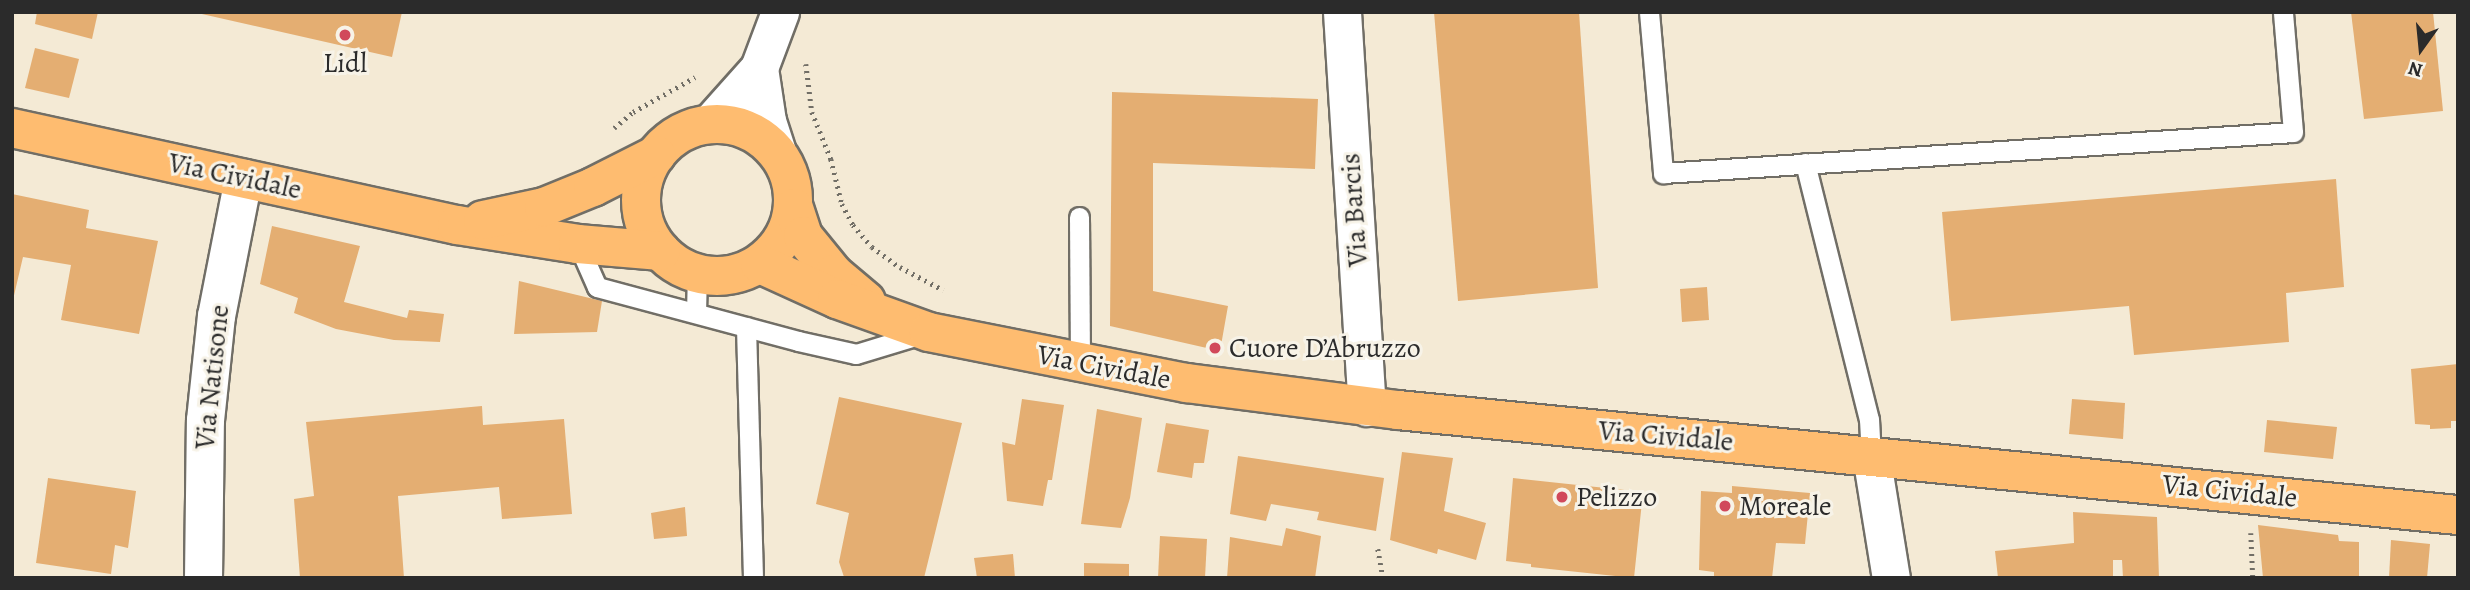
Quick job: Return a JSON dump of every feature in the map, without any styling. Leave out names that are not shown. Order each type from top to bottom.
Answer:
[{"type":"main road","name":"Via Cividale","points":[[697,274],[678,265],[661,251],[649,234],[642,214],[641,194],[646,173],[656,155],[670,140],[688,129],[709,124],[735,125],[758,135],[777,152],[793,188],[793,208],[803,236],[834,274],[881,315]]},
{"type":"main road","name":"Via Cividale","points":[[12,128],[457,225],[578,244],[661,251]]},
{"type":"main road","name":"Via Cividale","points":[[457,225],[544,207],[593,187],[656,155]]},
{"type":"main road","points":[[697,274],[719,276],[740,273],[760,264],[776,248],[788,229],[793,208]]},
{"type":"main road","name":"Via Cividale","points":[[760,264],[837,299],[929,332],[1187,383],[1367,407],[2458,515]]},
{"type":"street","points":[[709,124],[760,68],[780,12]]},
{"type":"street","name":"Via Barcis","points":[[1342,12],[1367,407]]},
{"type":"street","points":[[760,68],[767,121],[777,152]]},
{"type":"street","name":"Via Natisone","points":[[203,578],[205,420],[216,316],[243,178]]},
{"type":"street","points":[[1871,455],[1891,578]]},
{"type":"lane","points":[[1649,12],[1663,173],[2293,132],[2283,12]]},
{"type":"lane","points":[[1805,163],[1870,419],[1871,455]]},
{"type":"lane","points":[[1079,217],[1080,363]]},
{"type":"lane","points":[[578,244],[597,287],[746,327],[856,354],[929,332]]},
{"type":"lane","points":[[696,313],[697,274]]},
{"type":"lane","points":[[746,327],[753,578]]},
{"type":"path","points":[[807,55],[805,71],[812,112],[831,159],[842,204],[853,225],[872,247],[900,267],[945,292]]},
{"type":"path","points":[[608,136],[633,112],[701,72]]},
{"type":"path","points":[[1378,549],[1383,578]]},
{"type":"building","points":[[37,12],[98,12],[92,39],[35,24]]},
{"type":"building","name":"Lidl","points":[[193,12],[402,12],[392,57]]},
{"type":"building","points":[[1434,12],[1579,12],[1598,288],[1458,301]]},
{"type":"building","points":[[2351,12],[2433,12],[2443,111],[2364,119]]},
{"type":"building","points":[[35,48],[79,59],[69,98],[25,88]]},
{"type":"building","points":[[1112,92],[1318,99],[1315,169],[1153,163],[1153,291],[1228,306],[1220,351],[1110,326]]},
{"type":"building","points":[[2336,179],[2344,287],[2286,293],[2289,342],[2134,355],[2129,306],[1951,321],[1942,212]]},
{"type":"building","points":[[12,194],[89,210],[86,228],[158,241],[139,334],[61,320],[71,265],[23,257],[12,304]]},
{"type":"building","points":[[272,226],[360,246],[344,302],[407,318],[409,310],[444,314],[440,342],[394,340],[336,329],[294,313],[298,298],[260,284]]},
{"type":"building","points":[[519,281],[602,301],[597,332],[514,334]]},
{"type":"building","points":[[1707,287],[1709,320],[1682,322],[1680,289]]},
{"type":"building","points":[[2458,364],[2458,421],[2451,421],[2451,428],[2430,429],[2430,425],[2415,424],[2411,369]]},
{"type":"building","points":[[839,397],[962,423],[924,578],[844,577],[839,562],[849,513],[816,504]]},
{"type":"building","points":[[1022,399],[1064,405],[1052,480],[1048,480],[1043,506],[1007,501],[1002,442],[1015,445]]},
{"type":"building","points":[[2072,399],[2125,403],[2123,439],[2069,434]]},
{"type":"building","points":[[482,406],[483,425],[564,419],[572,514],[502,519],[499,487],[398,496],[404,578],[300,578],[294,499],[314,496],[306,422]]},
{"type":"building","points":[[1097,409],[1142,418],[1130,498],[1121,528],[1081,524]]},
{"type":"building","points":[[2267,420],[2337,427],[2333,459],[2264,452]]},
{"type":"building","points":[[1166,423],[1209,430],[1204,463],[1194,463],[1192,478],[1157,472]]},
{"type":"building","points":[[1402,452],[1453,458],[1444,511],[1486,523],[1476,560],[1438,549],[1437,554],[1390,540]]},
{"type":"building","points":[[1238,456],[1384,478],[1376,531],[1317,520],[1319,512],[1271,504],[1266,521],[1230,514]]},
{"type":"building","points":[[48,478],[136,491],[128,548],[115,545],[111,574],[36,563]]},
{"type":"building","points":[[1513,478],[1643,492],[1634,578],[1531,567],[1531,564],[1506,561]]},
{"type":"building","points":[[1732,486],[1810,493],[1805,544],[1776,543],[1772,578],[1714,578],[1714,572],[1699,570],[1701,491],[1732,493]]},
{"type":"building","points":[[685,507],[687,536],[654,539],[651,513]]},
{"type":"building","points":[[2073,512],[2157,517],[2159,578],[2123,578],[2122,560],[2113,560],[2113,578],[1998,578],[1995,551],[2074,543]]},
{"type":"building","points":[[2258,525],[2338,535],[2339,541],[2359,542],[2359,576],[2263,578]]},
{"type":"building","points":[[1286,528],[1321,536],[1315,578],[1227,578],[1230,537],[1282,546]]},
{"type":"building","points":[[1160,536],[1207,539],[1205,578],[1158,578]]},
{"type":"building","points":[[2391,540],[2430,544],[2427,578],[2389,578]]},
{"type":"building","points":[[1013,554],[1015,578],[977,578],[974,558]]},
{"type":"building","points":[[1084,563],[1129,564],[1129,578],[1084,578]]},
{"type":"place","name":"Lidl","points":[[345,35]]},
{"type":"place","name":"Cuore D’Abruzzo","points":[[1215,348]]},
{"type":"place","name":"Pelizzo","points":[[1562,497]]},
{"type":"place","name":"Moreale","points":[[1725,506]]}]
